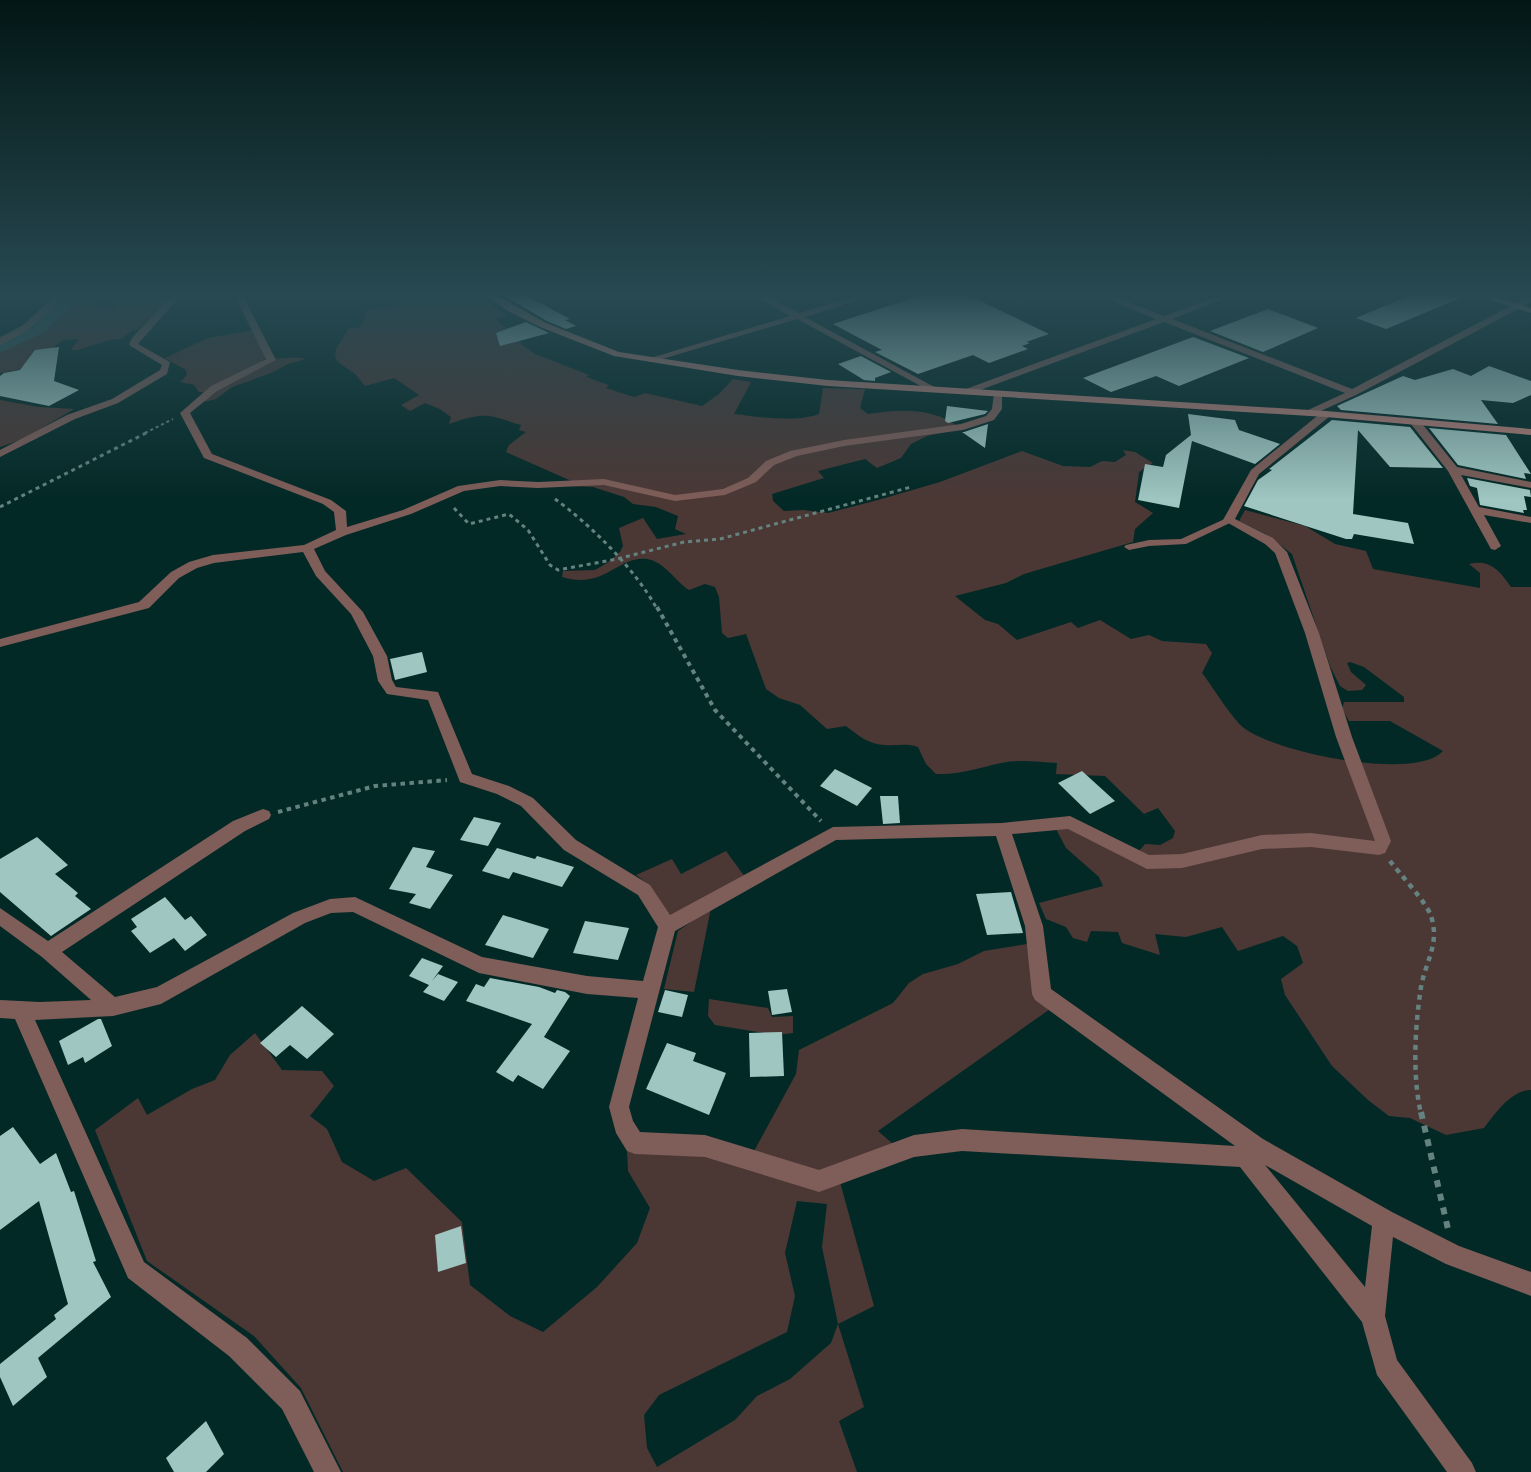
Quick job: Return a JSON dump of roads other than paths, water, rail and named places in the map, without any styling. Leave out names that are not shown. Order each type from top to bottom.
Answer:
[{"type":"street","points":[[0,454],[71,417],[116,401],[164,372],[167,364],[165,363]]},
{"type":"street","points":[[266,363],[223,384],[184,413],[208,456],[327,502],[340,512],[342,532]]},
{"type":"street","points":[[668,363],[776,378],[1326,414],[1531,432]]},
{"type":"street","points":[[884,363],[933,389]]},
{"type":"street","points":[[969,391],[1047,363]]},
{"type":"street","points":[[1275,363],[1353,393]]},
{"type":"street","points":[[1309,413],[1410,363]]},
{"type":"street","points":[[0,643],[144,605],[175,575],[194,565],[213,559],[307,548],[342,532],[406,512],[462,488],[500,483],[538,485],[604,482],[675,498],[725,492],[752,480],[770,463],[794,453],[844,443],[963,427],[990,418],[997,409],[999,393]]},
{"type":"street","points":[[1250,1152],[962,1140],[914,1146],[819,1181],[705,1146],[635,1143],[623,1125],[619,1107],[667,926],[833,834],[1002,829],[1070,822],[1147,862],[1182,861],[1272,842],[1311,840],[1379,848],[1383,841],[1344,737],[1312,633],[1281,552],[1269,541],[1229,520],[1255,472],[1326,414]]},
{"type":"street","points":[[1415,422],[1454,470],[1495,546]]},
{"type":"street","points":[[1454,470],[1531,485]]},
{"type":"street","points":[[1476,510],[1531,520]]},
{"type":"street","points":[[307,548],[320,573],[356,612],[380,656],[385,681],[392,691],[433,696],[466,778],[503,790],[527,802],[570,845],[644,890],[667,926]]},
{"type":"street","points":[[48,951],[239,826],[263,815]]},
{"type":"street","points":[[1002,829],[1034,926],[1042,994],[1250,1152],[1454,1256],[1531,1284]]},
{"type":"street","points":[[328,1472],[291,1400],[238,1347],[136,1270],[10,1010],[113,1007],[161,995],[298,918],[330,906],[355,904],[479,965],[586,985],[650,990]]},
{"type":"street","points":[[0,916],[48,951],[113,1007]]},
{"type":"street","points":[[1250,1152],[1372,1316],[1386,1366],[1462,1472]]},
{"type":"street","points":[[1372,1316],[1384,1220]]},
{"type":"lane","points":[[1129,547],[1149,543],[1183,542],[1229,520]]}]
